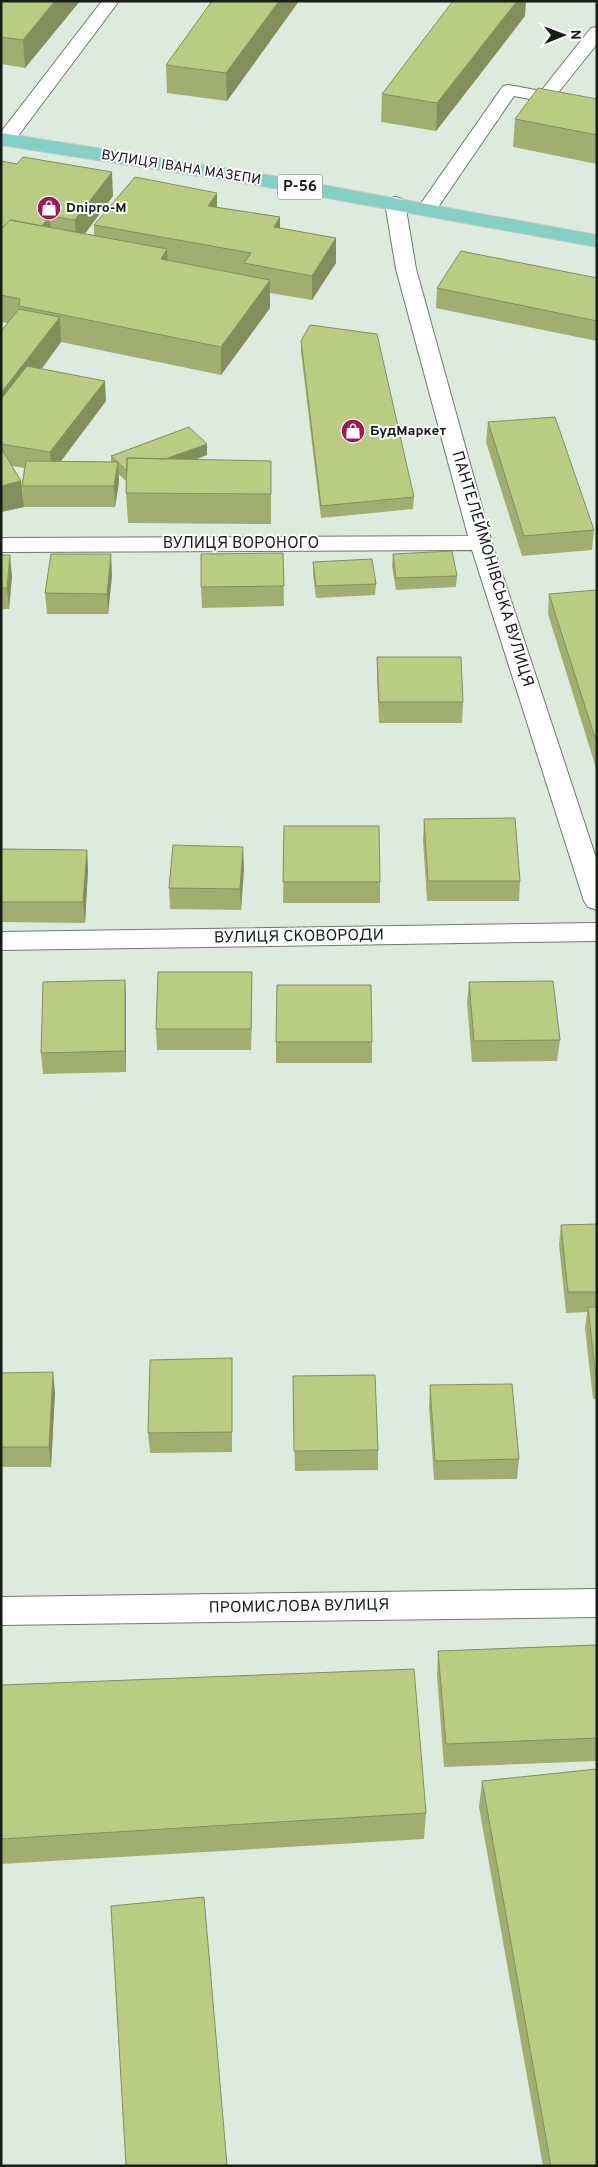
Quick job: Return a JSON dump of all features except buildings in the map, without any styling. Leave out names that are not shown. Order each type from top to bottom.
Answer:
[{"type":"main road","name":"ВУЛИЦЯ ІВАНА МАЗЕПИ","points":[[3,140],[395,203],[597,241]]},
{"type":"street","points":[[3,140],[112,1]]},
{"type":"street","points":[[545,97],[597,32]]},
{"type":"street","points":[[428,209],[510,90],[597,106]]},
{"type":"street","name":"ПАНТЕЛЕЙМОНІВСЬКА ВУЛИЦЯ","points":[[395,203],[406,269],[481,543],[597,901]]},
{"type":"street","name":"ВУЛИЦЯ ВОРОНОГО","points":[[1,545],[481,543]]},
{"type":"street","name":"ВУЛИЦЯ СКОВОРОДИ","points":[[1,942],[597,932]]},
{"type":"street","name":"ПРОМИСЛОВА ВУЛИЦЯ","points":[[1,1611],[597,1603]]},
{"type":"place","name":"Dnipro-M","points":[[49,208]]},
{"type":"place","name":"БудМаркет","points":[[353,431]]}]
